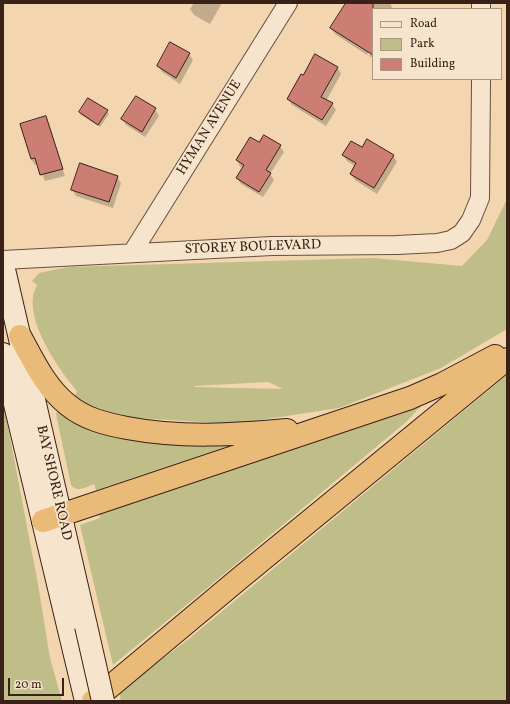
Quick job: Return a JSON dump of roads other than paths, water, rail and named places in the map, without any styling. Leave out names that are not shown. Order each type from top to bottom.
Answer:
[{"type":"highway","points":[[20,336],[41,372],[63,401],[78,412],[103,423],[139,430],[206,435],[244,434],[326,426]]},
{"type":"highway","points":[[51,519],[365,414],[427,391],[507,350]]},
{"type":"highway","points":[[93,701],[240,578],[507,359]]},
{"type":"main road","name":"BAY SHORE ROAD","points":[[3,265],[20,336],[51,519]]},
{"type":"main road","name":"BAY SHORE ROAD","points":[[3,354],[51,519],[78,633],[86,701]]},
{"type":"main road","name":"BAY SHORE ROAD","points":[[78,633],[103,701]]},
{"type":"street","name":"HYMAN AVENUE","points":[[132,253],[288,3]]},
{"type":"street","name":"STOREY BOULEVARD","points":[[3,260],[272,246],[397,245],[437,243],[451,240],[462,233],[471,220],[480,198],[480,80]]}]
